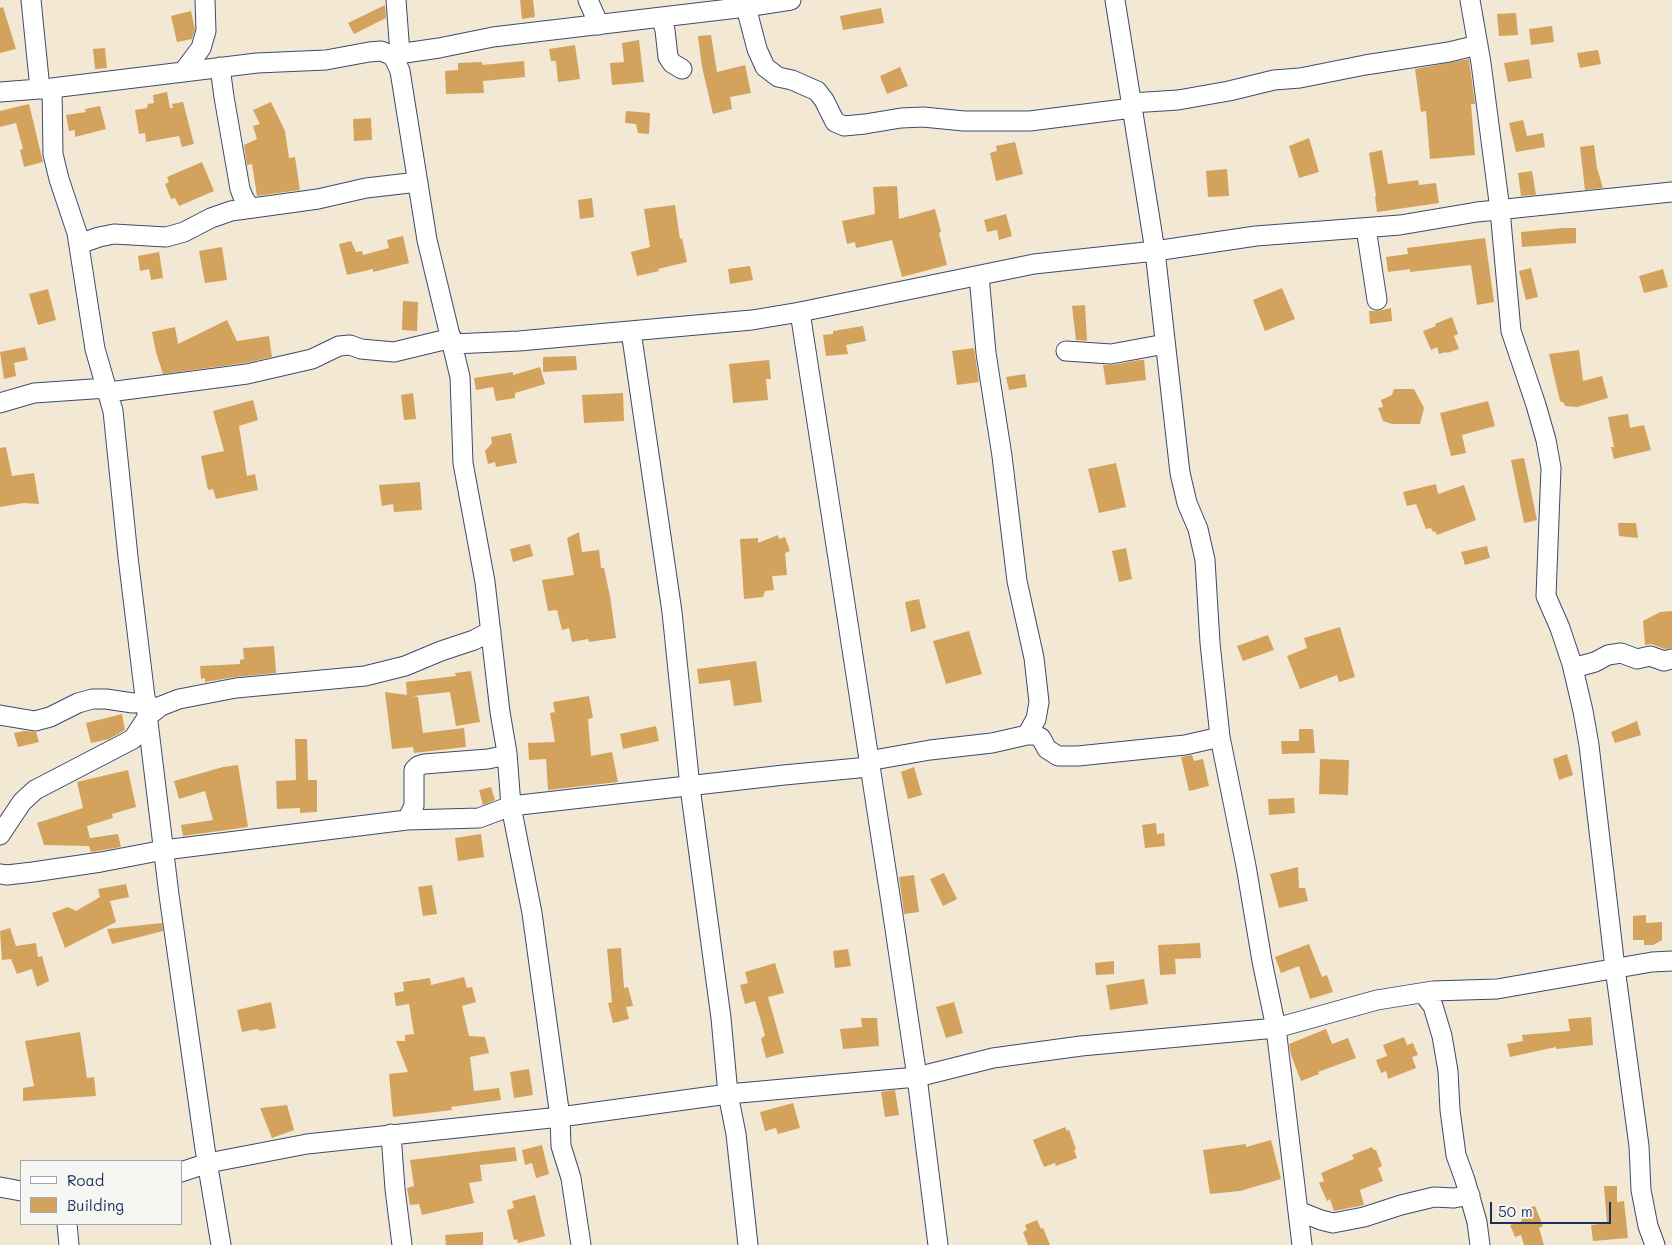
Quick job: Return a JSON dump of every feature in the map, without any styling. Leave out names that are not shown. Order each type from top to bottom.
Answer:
[{"type":"street","points":[[31,0],[46,88],[53,154],[59,179],[77,233],[95,349],[108,390],[114,419],[128,557],[169,895],[221,1245]]},
{"type":"street","points":[[183,72],[201,48],[206,30],[205,0]]},
{"type":"street","points":[[396,0],[395,60],[400,71],[427,240],[460,377],[463,463],[485,582],[500,712],[507,755],[511,806],[532,913],[560,1116],[561,1146],[571,1178],[581,1245]]},
{"type":"street","points":[[588,0],[599,25]]},
{"type":"street","points":[[0,92],[257,63],[326,60],[369,52],[381,51],[396,54],[493,37],[661,17],[738,5],[791,0]]},
{"type":"street","points":[[1115,0],[1155,251],[1180,473],[1187,503],[1198,529],[1205,560],[1210,643],[1220,737],[1276,1028],[1302,1245]]},
{"type":"street","points":[[1470,0],[1478,45],[1500,210],[1511,332],[1536,405],[1546,440],[1551,468],[1546,596],[1560,628],[1573,668],[1589,744],[1615,968],[1639,1146],[1641,1190],[1648,1226],[1655,1245]]},
{"type":"street","points":[[738,5],[765,67],[778,76],[817,91],[824,100],[835,122],[844,126],[923,117],[1030,122],[1132,105],[1178,100],[1229,91],[1274,80],[1300,78],[1365,65],[1449,52],[1478,45]]},
{"type":"street","points":[[661,17],[668,57],[672,63],[682,69]]},
{"type":"street","points":[[220,67],[240,188],[244,199],[250,207]]},
{"type":"street","points":[[79,244],[114,234],[166,237],[184,232],[211,218],[231,211],[318,199],[366,188],[418,182]]},
{"type":"street","points":[[0,403],[34,393],[108,390],[247,374],[312,359],[339,346],[350,345],[361,349],[394,352],[452,341],[520,341],[713,324],[800,312],[1034,264],[1155,251],[1256,236],[1400,225],[1477,212],[1672,192]]},
{"type":"street","points":[[1366,228],[1377,300]]},
{"type":"street","points":[[979,276],[986,353],[1002,456],[1017,581],[1034,658],[1039,702],[1036,719],[1027,735]]},
{"type":"street","points":[[800,312],[917,1076],[938,1245]]},
{"type":"street","points":[[631,331],[672,612],[680,708],[722,1018],[728,1094],[736,1134],[748,1245]]},
{"type":"street","points":[[1066,351],[1111,354],[1165,344]]},
{"type":"street","points":[[0,716],[35,722],[78,703],[92,699],[133,703],[147,709],[178,699],[236,688],[365,676],[405,666],[474,640],[491,631]]},
{"type":"street","points":[[1573,668],[1595,662],[1608,655],[1621,653],[1637,658],[1650,656],[1664,661],[1672,659]]},
{"type":"street","points":[[0,835],[22,802],[35,790],[134,739],[147,709]]},
{"type":"street","points":[[0,874],[7,875],[62,868],[164,850],[407,820],[479,818],[511,806],[690,787],[868,764],[930,750],[992,743],[1027,735],[1036,735],[1041,738],[1047,749],[1058,756],[1078,756],[1186,745],[1220,737]]},
{"type":"street","points":[[407,820],[414,806],[414,770],[418,766],[507,755]]},
{"type":"street","points":[[182,1172],[208,1163],[307,1144],[560,1116],[728,1094],[917,1076],[993,1058],[1081,1046],[1276,1028],[1377,1000],[1423,993],[1497,989],[1652,962],[1672,961]]},
{"type":"street","points":[[1423,993],[1433,1006],[1442,1036],[1448,1071],[1450,1110],[1456,1156],[1470,1196],[1477,1222],[1480,1245]]},
{"type":"street","points":[[391,1134],[402,1245]]},
{"type":"street","points":[[0,1187],[20,1191]]},
{"type":"street","points":[[1298,1211],[1333,1223],[1364,1218],[1401,1205],[1434,1197],[1454,1198],[1470,1196]]},
{"type":"street","points":[[67,1225],[69,1245]]},
{"type":"building","points":[[520,0],[533,0],[535,17],[522,19]]},
{"type":"building","points":[[385,5],[386,18],[354,34],[348,23]]},
{"type":"building","points":[[3,7],[16,49],[0,53],[0,8]]},
{"type":"building","points":[[881,8],[884,23],[843,30],[840,16]]},
{"type":"building","points":[[191,11],[195,30],[192,39],[177,42],[171,16]]},
{"type":"building","points":[[1516,13],[1518,35],[1499,36],[1497,14]]},
{"type":"building","points":[[1552,26],[1554,42],[1531,45],[1529,29]]},
{"type":"building","points":[[711,35],[717,72],[745,65],[751,93],[730,97],[732,109],[713,114],[702,67],[698,36]]},
{"type":"building","points":[[639,40],[644,82],[612,85],[610,63],[624,62],[622,43]]},
{"type":"building","points":[[575,45],[580,79],[558,82],[556,61],[551,61],[549,49]]},
{"type":"building","points":[[105,48],[107,68],[95,69],[93,49]]},
{"type":"building","points":[[1598,50],[1601,64],[1580,68],[1577,53]]},
{"type":"building","points":[[1469,59],[1475,104],[1471,104],[1475,155],[1430,159],[1426,111],[1421,112],[1415,69]]},
{"type":"building","points":[[1529,59],[1532,78],[1508,82],[1504,63]]},
{"type":"building","points":[[524,61],[525,77],[483,81],[484,93],[446,94],[445,71],[458,70],[458,63],[482,62],[482,65]]},
{"type":"building","points":[[900,67],[908,86],[887,94],[880,76]]},
{"type":"building","points":[[167,92],[170,108],[173,108],[172,104],[183,102],[194,144],[182,147],[179,136],[146,142],[145,133],[139,134],[135,110],[147,108],[148,104],[154,103],[153,95]]},
{"type":"building","points":[[271,102],[285,131],[289,158],[295,157],[300,190],[257,196],[252,164],[247,165],[244,145],[257,139],[253,126],[260,124],[253,110]]},
{"type":"building","points":[[29,104],[43,162],[24,167],[20,150],[23,149],[16,123],[0,127],[0,111]]},
{"type":"building","points":[[100,106],[106,129],[75,137],[75,130],[69,131],[66,115],[86,112],[85,109]]},
{"type":"building","points":[[626,111],[650,113],[649,134],[638,133],[636,124],[625,123]]},
{"type":"building","points":[[371,118],[372,140],[354,141],[353,119]]},
{"type":"building","points":[[1523,120],[1527,136],[1543,133],[1545,147],[1516,152],[1509,123]]},
{"type":"building","points":[[1309,138],[1319,172],[1299,178],[1289,146]]},
{"type":"building","points":[[1015,142],[1023,174],[996,181],[990,153],[997,151],[996,146]]},
{"type":"building","points":[[1594,145],[1597,168],[1603,188],[1585,190],[1580,147]]},
{"type":"building","points":[[1382,150],[1388,184],[1418,180],[1419,185],[1436,183],[1439,203],[1377,212],[1369,153]]},
{"type":"building","points":[[202,162],[214,191],[179,206],[175,198],[171,199],[165,184],[169,182],[167,177]]},
{"type":"building","points":[[1227,169],[1229,196],[1208,197],[1206,171]]},
{"type":"building","points":[[1532,171],[1536,195],[1521,196],[1518,173]]},
{"type":"building","points":[[897,186],[899,219],[935,209],[947,265],[902,277],[892,240],[856,248],[855,242],[847,244],[842,221],[875,214],[873,187]]},
{"type":"building","points":[[592,198],[594,217],[580,219],[578,200]]},
{"type":"building","points":[[675,205],[680,239],[682,238],[687,262],[637,276],[631,252],[650,247],[644,209]]},
{"type":"building","points":[[1006,214],[1012,236],[999,240],[997,230],[987,232],[984,220]]},
{"type":"building","points":[[1576,228],[1576,243],[1522,247],[1521,232]]},
{"type":"building","points":[[403,236],[409,263],[373,272],[373,269],[347,275],[339,244],[351,241],[356,252],[362,251],[363,255],[389,248],[387,240]]},
{"type":"building","points":[[1485,238],[1494,302],[1477,305],[1471,265],[1410,272],[1410,269],[1388,272],[1386,257],[1408,254],[1407,248]]},
{"type":"building","points":[[222,247],[227,280],[205,283],[199,251]]},
{"type":"building","points":[[159,252],[163,278],[151,280],[149,269],[140,271],[138,256]]},
{"type":"building","points":[[750,266],[753,280],[730,284],[728,269]]},
{"type":"building","points":[[1531,268],[1538,297],[1526,300],[1519,271]]},
{"type":"building","points":[[1663,269],[1668,287],[1644,293],[1639,276]]},
{"type":"building","points":[[1282,288],[1295,319],[1265,331],[1253,300]]},
{"type":"building","points":[[48,289],[56,320],[38,325],[29,294]]},
{"type":"building","points":[[403,301],[418,302],[417,331],[402,330]]},
{"type":"building","points":[[1085,305],[1087,341],[1076,340],[1072,306]]},
{"type":"building","points":[[1391,308],[1392,321],[1370,324],[1369,311]]},
{"type":"building","points":[[1452,317],[1458,334],[1454,336],[1459,349],[1439,354],[1437,347],[1431,350],[1423,331]]},
{"type":"building","points":[[227,320],[237,341],[269,336],[272,357],[245,363],[163,374],[152,332],[175,327],[178,344]]},
{"type":"building","points":[[863,326],[866,341],[846,345],[848,354],[826,356],[823,335],[833,334],[833,331]]},
{"type":"building","points":[[25,347],[28,360],[14,363],[16,376],[4,379],[0,352]]},
{"type":"building","points":[[974,348],[979,382],[957,385],[952,351]]},
{"type":"building","points":[[1579,350],[1583,381],[1602,376],[1608,398],[1577,407],[1565,406],[1560,401],[1549,354]]},
{"type":"building","points":[[576,356],[577,370],[543,372],[543,357]]},
{"type":"building","points":[[769,360],[771,379],[766,379],[768,400],[733,403],[729,364]]},
{"type":"building","points":[[1144,360],[1146,380],[1106,385],[1103,365]]},
{"type":"building","points":[[540,367],[545,384],[515,393],[515,398],[496,401],[493,387],[476,390],[474,378],[513,372],[513,375]]},
{"type":"building","points":[[1025,374],[1027,387],[1009,390],[1006,377]]},
{"type":"building","points":[[1394,389],[1414,389],[1424,408],[1420,424],[1392,424],[1383,421],[1378,408],[1383,407],[1381,400],[1392,395]]},
{"type":"building","points":[[413,393],[416,419],[404,420],[401,395]]},
{"type":"building","points":[[623,393],[624,421],[584,423],[582,395]]},
{"type":"building","points":[[253,400],[258,420],[239,426],[247,476],[255,474],[258,490],[216,499],[213,489],[208,490],[201,456],[224,451],[213,411]]},
{"type":"building","points":[[1488,401],[1495,426],[1462,435],[1466,453],[1451,456],[1440,413]]},
{"type":"building","points":[[1628,414],[1630,428],[1644,425],[1651,450],[1614,459],[1611,447],[1614,447],[1608,417]]},
{"type":"building","points":[[511,433],[517,463],[496,467],[495,462],[488,464],[485,451],[492,443],[491,437]]},
{"type":"building","points":[[6,447],[12,476],[34,473],[39,504],[24,503],[0,507],[0,448]]},
{"type":"building","points":[[1524,458],[1537,520],[1524,523],[1511,460]]},
{"type":"building","points":[[1116,463],[1126,507],[1099,513],[1088,469]]},
{"type":"building","points":[[420,482],[422,510],[394,512],[393,504],[382,506],[379,485]]},
{"type":"building","points":[[1436,484],[1438,494],[1464,485],[1476,520],[1437,535],[1431,528],[1426,529],[1416,504],[1407,506],[1403,492]]},
{"type":"building","points":[[1618,523],[1636,523],[1638,538],[1619,536]]},
{"type":"building","points":[[579,532],[582,552],[599,550],[601,568],[604,568],[610,596],[616,638],[589,642],[588,639],[572,642],[569,628],[562,630],[557,610],[548,611],[542,580],[574,575],[567,538]]},
{"type":"building","points":[[778,535],[779,539],[785,537],[790,551],[785,553],[787,575],[772,576],[774,590],[765,591],[763,597],[744,599],[740,539],[758,538],[758,543]]},
{"type":"building","points":[[530,544],[533,556],[513,562],[510,549]]},
{"type":"building","points":[[1487,546],[1490,558],[1465,565],[1461,552]]},
{"type":"building","points":[[1126,548],[1132,579],[1119,582],[1112,551]]},
{"type":"building","points":[[919,599],[926,628],[911,632],[905,602]]},
{"type":"building","points":[[1672,611],[1672,648],[1665,649],[1651,644],[1645,645],[1643,621],[1660,612]]},
{"type":"building","points":[[1340,627],[1355,677],[1339,682],[1337,675],[1300,689],[1287,656],[1307,648],[1304,638]]},
{"type":"building","points":[[969,631],[982,674],[946,684],[933,641]]},
{"type":"building","points":[[1268,635],[1274,650],[1243,661],[1237,646]]},
{"type":"building","points":[[274,646],[276,673],[205,682],[205,678],[201,679],[200,666],[240,664],[240,660],[244,659],[243,648]]},
{"type":"building","points":[[756,661],[762,702],[734,706],[730,680],[699,684],[697,669]]},
{"type":"building","points":[[471,671],[480,722],[456,726],[450,692],[413,696],[418,697],[423,733],[464,728],[466,747],[414,753],[413,747],[392,749],[385,692],[407,695],[406,682],[456,676],[455,673]]},
{"type":"building","points":[[589,696],[593,718],[588,719],[591,756],[612,752],[618,782],[548,790],[546,759],[529,760],[528,743],[555,742],[550,713],[555,712],[553,702]]},
{"type":"building","points":[[122,714],[125,730],[109,739],[91,743],[86,723]]},
{"type":"building","points":[[1637,721],[1641,735],[1615,743],[1611,732]]},
{"type":"building","points":[[656,726],[659,741],[623,749],[620,734]]},
{"type":"building","points":[[1299,729],[1313,729],[1315,753],[1282,754],[1281,741],[1299,741]]},
{"type":"building","points":[[24,731],[36,732],[39,742],[18,747],[14,733]]},
{"type":"building","points":[[295,739],[307,739],[308,780],[317,780],[317,812],[300,813],[300,808],[277,809],[276,781],[296,780]]},
{"type":"building","points":[[1567,754],[1573,775],[1559,780],[1553,759]]},
{"type":"building","points":[[1192,755],[1194,761],[1203,759],[1209,786],[1189,791],[1181,757]]},
{"type":"building","points":[[1320,759],[1349,760],[1348,795],[1319,794]]},
{"type":"building","points":[[238,765],[248,827],[183,836],[181,825],[213,820],[205,791],[179,799],[174,781],[223,767]]},
{"type":"building","points":[[914,767],[922,795],[908,799],[901,772]]},
{"type":"building","points":[[128,770],[136,807],[112,814],[113,818],[87,826],[90,838],[118,834],[121,847],[91,852],[89,846],[44,845],[37,823],[83,808],[77,782]]},
{"type":"building","points":[[491,787],[495,800],[483,805],[479,790]]},
{"type":"building","points":[[1294,798],[1295,813],[1269,815],[1268,799]]},
{"type":"building","points":[[1156,823],[1157,834],[1164,833],[1165,846],[1145,848],[1142,825]]},
{"type":"building","points":[[481,834],[484,857],[458,861],[455,838]]},
{"type":"building","points":[[1298,867],[1299,888],[1305,888],[1308,901],[1279,908],[1270,874]]},
{"type":"building","points":[[944,873],[957,899],[943,906],[930,879]]},
{"type":"building","points":[[914,875],[919,912],[904,914],[899,877]]},
{"type":"building","points":[[126,884],[129,897],[110,901],[116,922],[65,948],[52,913],[68,907],[76,911],[100,897],[98,889]]},
{"type":"building","points":[[432,885],[437,914],[423,916],[418,887]]},
{"type":"building","points":[[1646,915],[1646,923],[1662,922],[1662,940],[1653,945],[1644,945],[1644,940],[1633,940],[1633,916]]},
{"type":"building","points":[[162,923],[163,931],[112,944],[107,929]]},
{"type":"building","points":[[10,928],[16,946],[36,943],[38,957],[42,956],[49,981],[37,987],[32,969],[17,974],[11,959],[2,960],[0,931]]},
{"type":"building","points":[[1200,943],[1201,958],[1175,959],[1176,974],[1160,975],[1158,945]]},
{"type":"building","points":[[1309,944],[1322,977],[1327,975],[1333,992],[1310,999],[1299,966],[1281,973],[1275,957]]},
{"type":"building","points":[[621,948],[624,988],[628,987],[633,1006],[626,1007],[629,1019],[613,1023],[608,1003],[612,1002],[607,949]]},
{"type":"building","points":[[848,949],[851,966],[835,968],[833,951]]},
{"type":"building","points":[[1114,961],[1114,974],[1096,975],[1095,963]]},
{"type":"building","points":[[775,963],[784,993],[768,997],[784,1053],[766,1058],[761,1039],[765,1035],[755,1001],[745,1004],[740,985],[748,983],[745,972]]},
{"type":"building","points":[[464,977],[467,988],[472,987],[476,1002],[462,1006],[469,1036],[485,1037],[489,1053],[470,1057],[474,1091],[499,1088],[501,1100],[451,1107],[452,1110],[393,1117],[389,1074],[408,1072],[396,1041],[405,1041],[405,1035],[414,1034],[409,1004],[396,1006],[394,993],[404,991],[403,982],[430,978],[431,985]]},
{"type":"building","points":[[1144,979],[1148,1004],[1110,1010],[1106,985]]},
{"type":"building","points":[[271,1002],[276,1028],[242,1032],[237,1010]]},
{"type":"building","points":[[954,1002],[963,1033],[946,1038],[936,1007]]},
{"type":"building","points":[[1591,1017],[1593,1045],[1556,1049],[1556,1047],[1510,1057],[1507,1044],[1523,1041],[1522,1035],[1570,1031],[1568,1019]]},
{"type":"building","points":[[861,1018],[877,1018],[879,1046],[843,1049],[840,1029],[862,1027]]},
{"type":"building","points":[[1326,1029],[1332,1044],[1348,1038],[1356,1058],[1318,1072],[1319,1074],[1301,1081],[1289,1044]]},
{"type":"building","points":[[80,1032],[87,1078],[94,1077],[96,1096],[23,1101],[23,1088],[34,1086],[25,1041]]},
{"type":"building","points":[[1404,1037],[1407,1045],[1413,1043],[1418,1055],[1412,1057],[1416,1068],[1388,1079],[1386,1071],[1381,1073],[1376,1060],[1387,1056],[1383,1045]]},
{"type":"building","points":[[529,1069],[533,1095],[514,1098],[510,1072]]},
{"type":"building","points":[[895,1090],[899,1115],[885,1117],[881,1092]]},
{"type":"building","points":[[793,1103],[800,1128],[778,1134],[776,1128],[765,1131],[760,1112]]},
{"type":"building","points":[[287,1105],[294,1130],[272,1138],[260,1108]]},
{"type":"building","points":[[1065,1127],[1067,1131],[1069,1130],[1076,1149],[1074,1150],[1077,1158],[1056,1166],[1055,1163],[1044,1167],[1033,1140]]},
{"type":"building","points":[[1271,1140],[1281,1179],[1240,1191],[1210,1194],[1203,1150],[1246,1144],[1246,1147]]},
{"type":"building","points":[[542,1145],[549,1174],[536,1178],[532,1163],[525,1165],[522,1150]]},
{"type":"building","points":[[515,1147],[517,1161],[480,1165],[482,1181],[469,1183],[474,1203],[422,1215],[419,1204],[410,1205],[407,1188],[414,1186],[410,1160]]},
{"type":"building","points":[[1372,1147],[1376,1150],[1382,1166],[1378,1168],[1383,1181],[1360,1190],[1364,1205],[1334,1211],[1330,1199],[1327,1201],[1319,1183],[1324,1181],[1321,1173],[1354,1159],[1352,1155]]},
{"type":"building","points":[[1604,1186],[1617,1186],[1617,1202],[1624,1201],[1628,1238],[1593,1241],[1591,1225],[1607,1223]]},
{"type":"building","points":[[535,1195],[545,1236],[518,1243],[517,1239],[514,1240],[507,1210],[514,1208],[512,1201]]},
{"type":"building","points":[[1535,1206],[1543,1226],[1539,1228],[1544,1245],[1524,1245],[1521,1235],[1515,1237],[1510,1225],[1522,1221],[1521,1211]]},
{"type":"building","points":[[1037,1220],[1041,1229],[1043,1228],[1050,1245],[1028,1245],[1023,1232],[1027,1230],[1025,1225]]},
{"type":"building","points":[[483,1232],[483,1245],[446,1245],[445,1235]]}]
